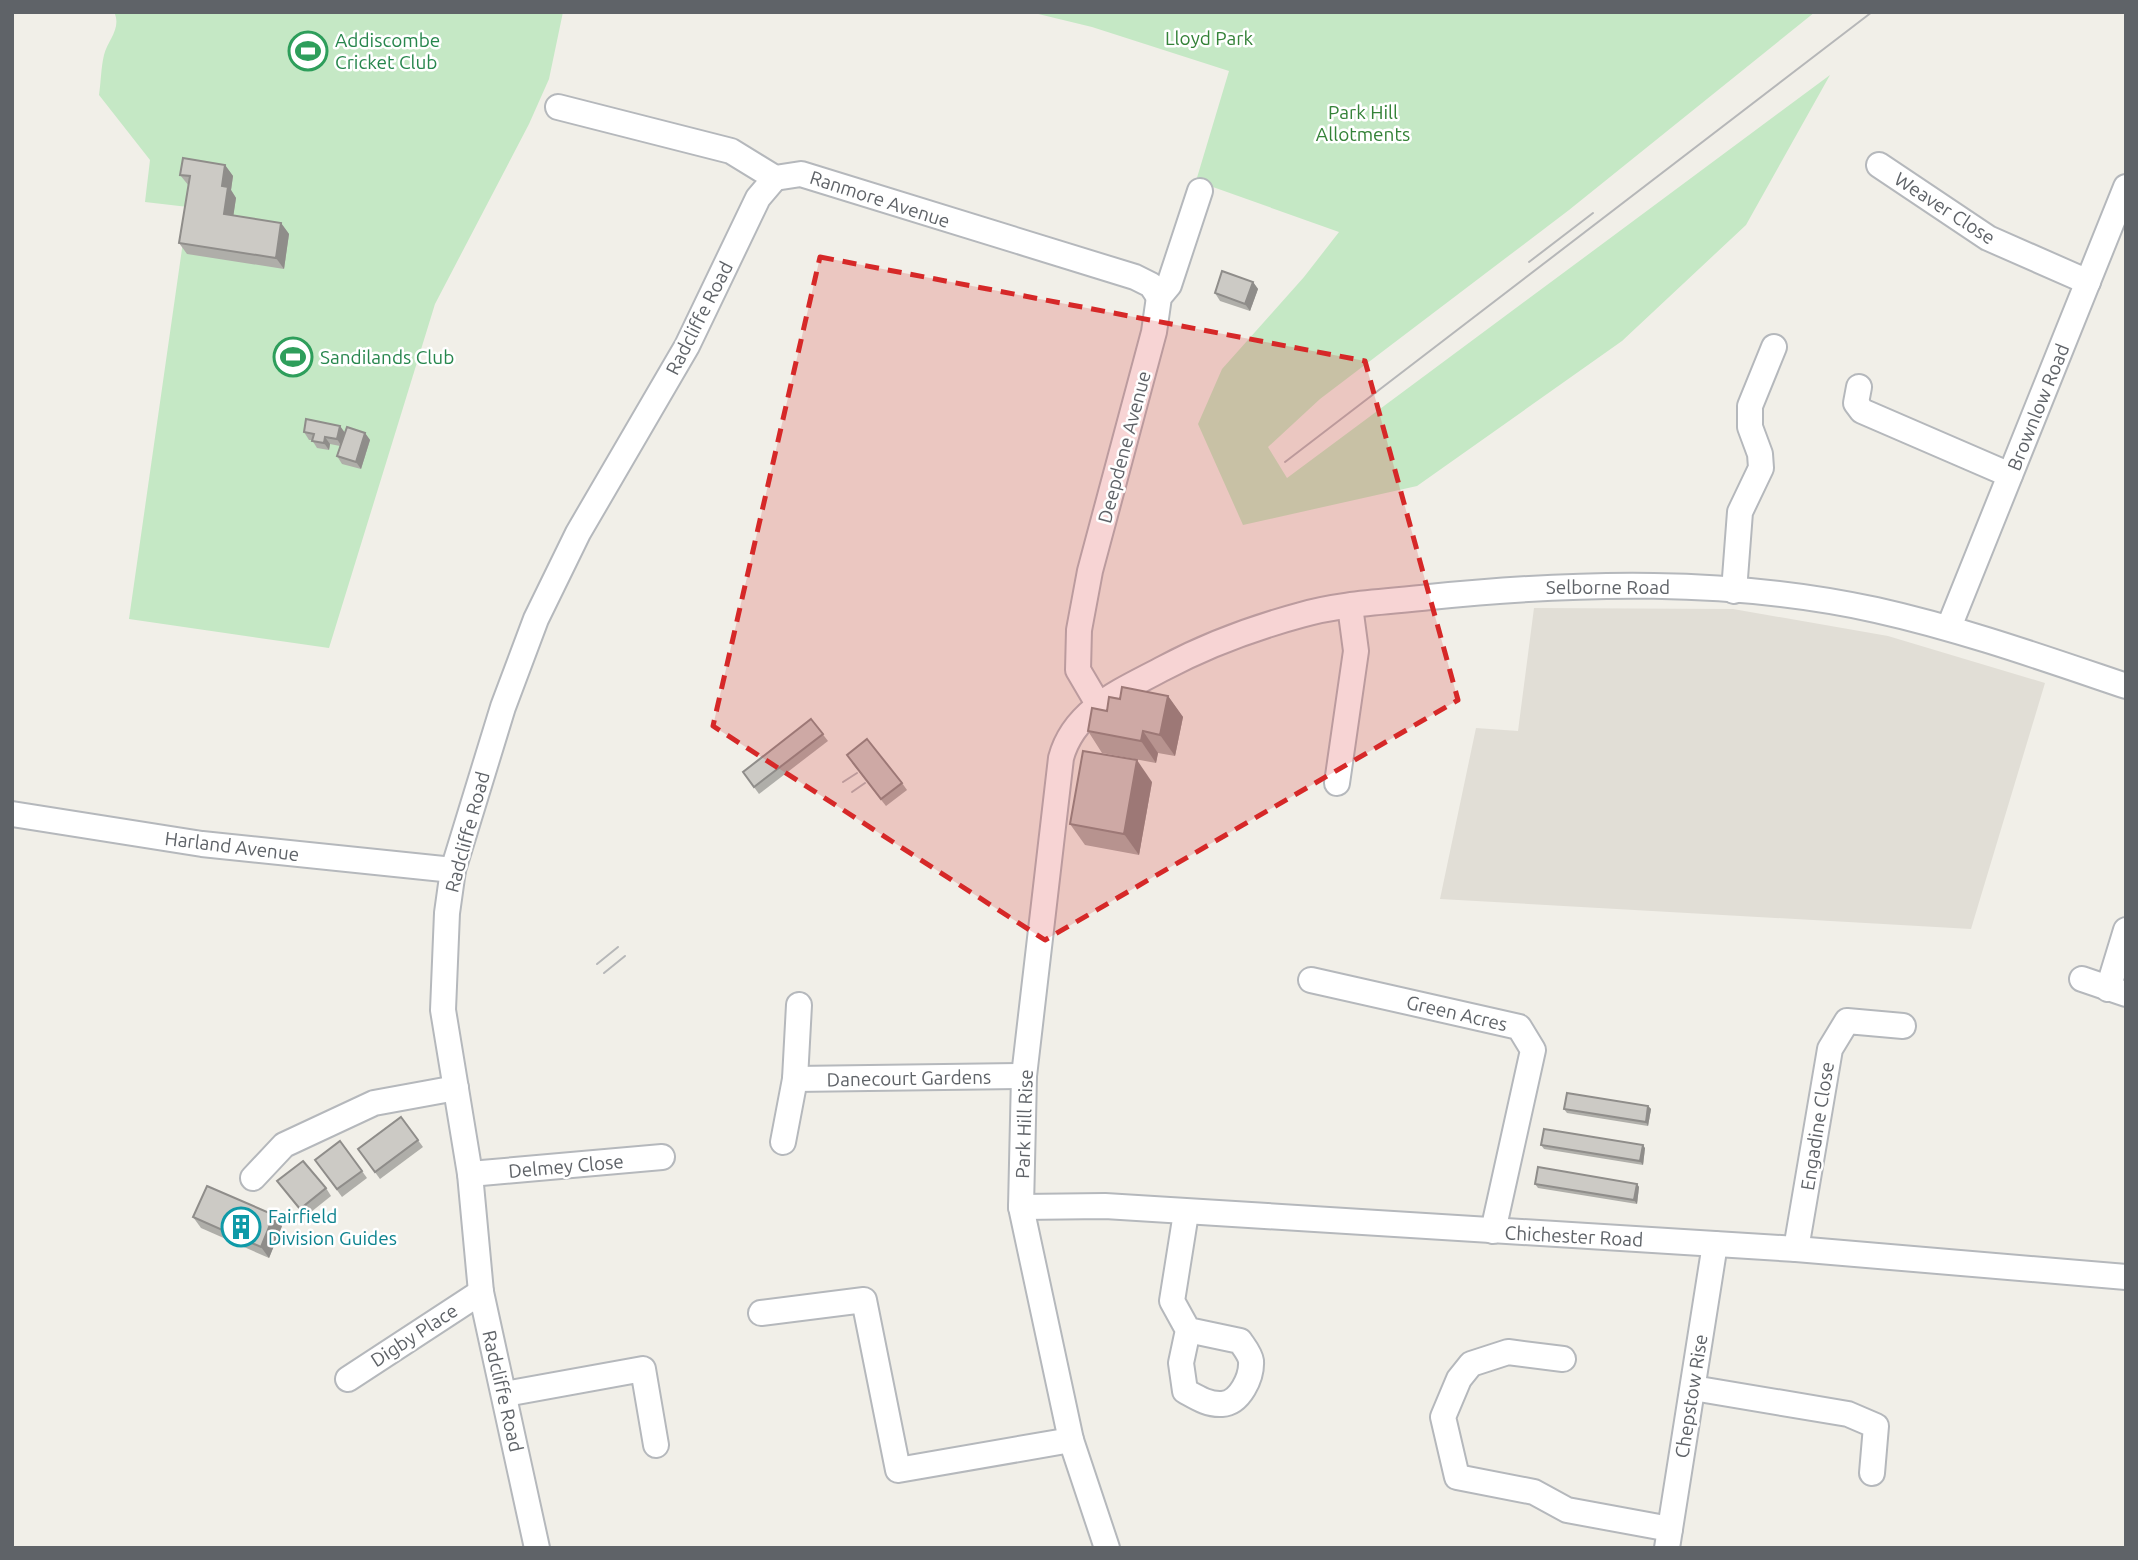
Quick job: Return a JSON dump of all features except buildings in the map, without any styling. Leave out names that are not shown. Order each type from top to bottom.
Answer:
[{"type":"street","points":[[558,107],[732,151],[775,178]]},
{"type":"street","name":"Weaver Close","points":[[1879,165],[1988,238],[2088,282]]},
{"type":"street","name":"Ranmore Avenue","points":[[775,178],[801,174],[1135,277],[1151,285],[1159,297]]},
{"type":"street","name":"Radcliffe Road","points":[[537,1548],[481,1292],[470,1174],[443,1010],[447,914],[453,870],[503,707],[536,618],[578,533],[687,346],[758,198],[775,178]]},
{"type":"street","name":"Brownlow Road","points":[[1949,627],[2088,282],[2119,227],[2126,187]]},
{"type":"street","name":"Deepdene Avenue","points":[[1098,704],[1078,670],[1079,630],[1090,571],[1154,332],[1159,297],[1169,285],[1200,191]]},
{"type":"street","points":[[1734,591],[1740,512],[1761,468],[1760,454],[1750,427],[1750,406],[1774,347]]},
{"type":"street","points":[[1859,387],[1856,403],[1862,411],[2010,475]]},
{"type":"street","name":"Selborne Road","points":[[1098,704],[1203,647],[1303,614],[1350,606],[1549,586],[1665,586],[1805,598],[1949,627],[2126,686]]},
{"type":"street","points":[[1337,783],[1356,652],[1350,606]]},
{"type":"street","name":"Park Hill Rise","points":[[1098,704],[1066,737],[1061,758],[1024,1076],[1021,1207],[1071,1440],[1107,1548]]},
{"type":"street","name":"Harland Avenue","points":[[12,814],[202,844],[453,870]]},
{"type":"street","points":[[2082,979],[2117,991],[2126,930]]},
{"type":"street","name":"Green Acres","points":[[1311,980],[1520,1027],[1533,1050],[1493,1231]]},
{"type":"street","points":[[783,1142],[795,1079],[799,1005]]},
{"type":"street","name":"Engadine Close","points":[[1796,1249],[1829,1049],[1847,1021],[1903,1027]]},
{"type":"street","name":"Danecourt Gardens","points":[[795,1079],[1024,1076]]},
{"type":"street","points":[[253,1178],[284,1145],[374,1103],[456,1088]]},
{"type":"street","name":"Delmey Close","points":[[470,1174],[662,1157]]},
{"type":"street","name":"Chichester Road","points":[[1021,1207],[1105,1206],[1796,1249],[2126,1277]]},
{"type":"street","points":[[1186,1213],[1171,1301],[1188,1330]]},
{"type":"street","name":"Chepstow Rise","points":[[1669,1539],[1715,1244]]},
{"type":"street","name":"Digby Place","points":[[348,1379],[481,1292]]},
{"type":"street","points":[[761,1313],[864,1300],[898,1470],[1071,1440]]},
{"type":"street","points":[[1563,1359],[1508,1353],[1471,1364],[1459,1379],[1443,1417],[1457,1477],[1534,1492],[1567,1510],[1669,1539]]},
{"type":"street","points":[[505,1394],[643,1369],[656,1444]]},
{"type":"street","points":[[1693,1388],[1848,1414],[1876,1426],[1872,1473]]},
{"type":"highlighted area","points":[[820,257],[1365,361],[1458,700],[1045,940],[713,726]]},
{"type":"shaded area","points":[[1534,608],[1733,609],[1888,636],[2045,683],[1971,929],[1440,899],[1476,728],[1518,731]]},
{"type":"green space","name":"Sandilands Club","points":[[114,12],[563,12],[549,79],[529,124],[435,304],[329,648],[129,619],[188,207],[145,202],[150,160],[99,95],[104,55],[116,23]]},
{"type":"green space","points":[[1030,12],[1815,12],[1569,210],[1320,399],[1268,447],[1287,478],[1830,75],[1746,225],[1622,341],[1417,486],[1243,525],[1198,424],[1222,369],[1304,277],[1339,232],[1196,181],[1229,71],[1092,27]]},
{"type":"tram line","points":[[1285,462],[1872,12]]},
{"type":"tram line","points":[[1529,262],[1593,213]]},
{"type":"tram line","points":[[843,782],[857,773]]},
{"type":"tram line","points":[[852,792],[865,783]]},
{"type":"tram line","points":[[597,964],[618,947]]},
{"type":"tram line","points":[[604,973],[625,956]]},
{"type":"place","name":"Addiscombe Cricket Club","points":[[308,51]]},
{"type":"place","name":"Sandilands Club","points":[[293,357]]},
{"type":"place","name":"Fairfield Division Guides","points":[[241,1227]]},
{"type":"park label","name":"Lloyd Park","points":[[1209,38]]},
{"type":"park label","name":"Park Hill Allotments","points":[[1363,123]]}]
